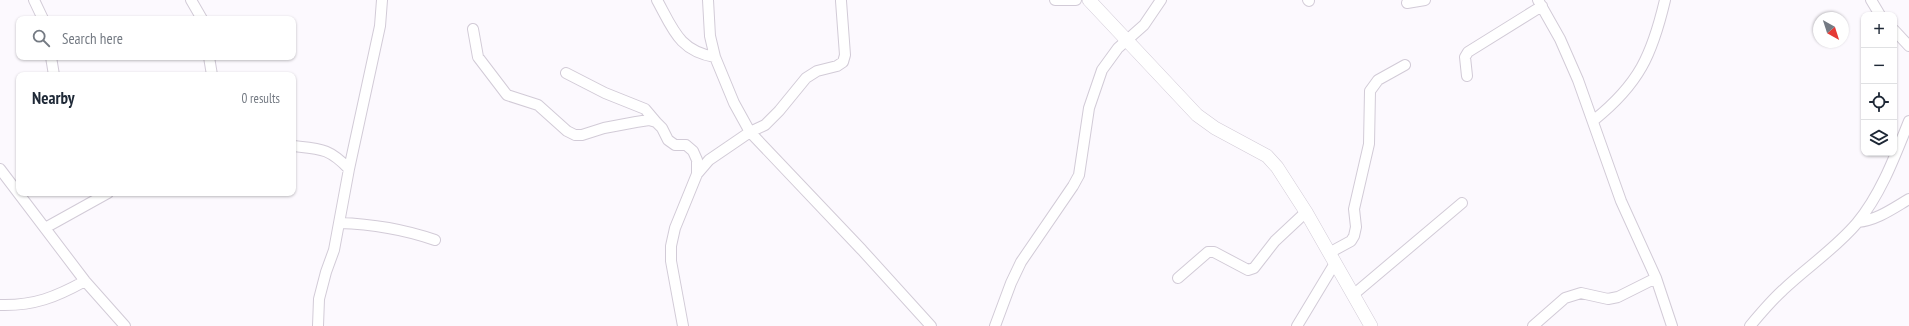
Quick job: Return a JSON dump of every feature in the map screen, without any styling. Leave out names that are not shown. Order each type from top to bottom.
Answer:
[{"type":"main road","points":[[1090,0],[1197,115],[1215,128],[1267,156],[1277,167],[1306,212],[1371,326]]},
{"type":"street","points":[[34,0],[42,16]]},
{"type":"street","points":[[191,0],[200,16]]},
{"type":"street","points":[[318,326],[319,299],[326,272],[334,250],[349,169],[380,26],[382,0]]},
{"type":"street","points":[[657,0],[676,34],[691,50],[714,57]]},
{"type":"street","points":[[708,0],[710,36],[714,57],[734,103],[750,132],[862,250],[931,326]]},
{"type":"street","points":[[1054,0],[1076,0]]},
{"type":"street","points":[[995,326],[1011,282],[1024,256],[1073,186],[1079,175],[1089,108],[1102,70],[1110,56],[1144,25],[1161,0]]},
{"type":"street","points":[[1407,3],[1425,0]]},
{"type":"street","points":[[1594,120],[1618,100],[1637,76],[1651,49],[1665,0]]},
{"type":"street","points":[[1871,0],[1878,12]]},
{"type":"street","points":[[683,326],[671,260],[671,246],[676,228],[697,174],[709,160],[750,132],[765,125],[779,111],[806,78],[817,72],[837,66],[843,62],[845,55],[841,1]]},
{"type":"street","points":[[1467,76],[1465,57],[1468,52],[1540,3],[1560,39],[1594,120],[1618,194],[1656,278],[1672,326]]},
{"type":"street","points":[[473,29],[478,57],[507,95],[538,105],[567,131],[575,135],[582,135],[617,125],[649,120],[656,122]]},
{"type":"street","points":[[1897,33],[1909,46]]},
{"type":"street","points":[[52,60],[54,72]]},
{"type":"street","points":[[210,60],[212,72]]},
{"type":"street","points":[[1297,326],[1332,258],[1351,241],[1354,236],[1356,227],[1354,209],[1369,144],[1370,91],[1378,80],[1405,65]]},
{"type":"street","points":[[566,73],[605,93],[645,109],[662,128],[668,140],[675,144],[686,145],[693,151],[697,160],[697,174]]},
{"type":"street","points":[[1750,326],[1783,290],[1842,240],[1858,222],[1873,199],[1889,169],[1909,121]]},
{"type":"street","points":[[296,146],[321,149],[334,154],[349,169]]},
{"type":"street","points":[[0,169],[16,190]]},
{"type":"street","points":[[21,196],[85,281],[125,326]]},
{"type":"street","points":[[45,228],[98,196]]},
{"type":"street","points":[[1858,222],[1869,221],[1909,199]]},
{"type":"street","points":[[1353,295],[1462,203]]},
{"type":"street","points":[[1178,278],[1208,252],[1214,252],[1248,270],[1254,268],[1276,240],[1306,212]]},
{"type":"street","points":[[339,223],[368,223],[406,230],[435,240]]},
{"type":"street","points":[[1533,326],[1564,298],[1581,293],[1608,299],[1618,297],[1656,278]]},
{"type":"street","points":[[0,305],[21,305],[46,299],[85,281]]}]
